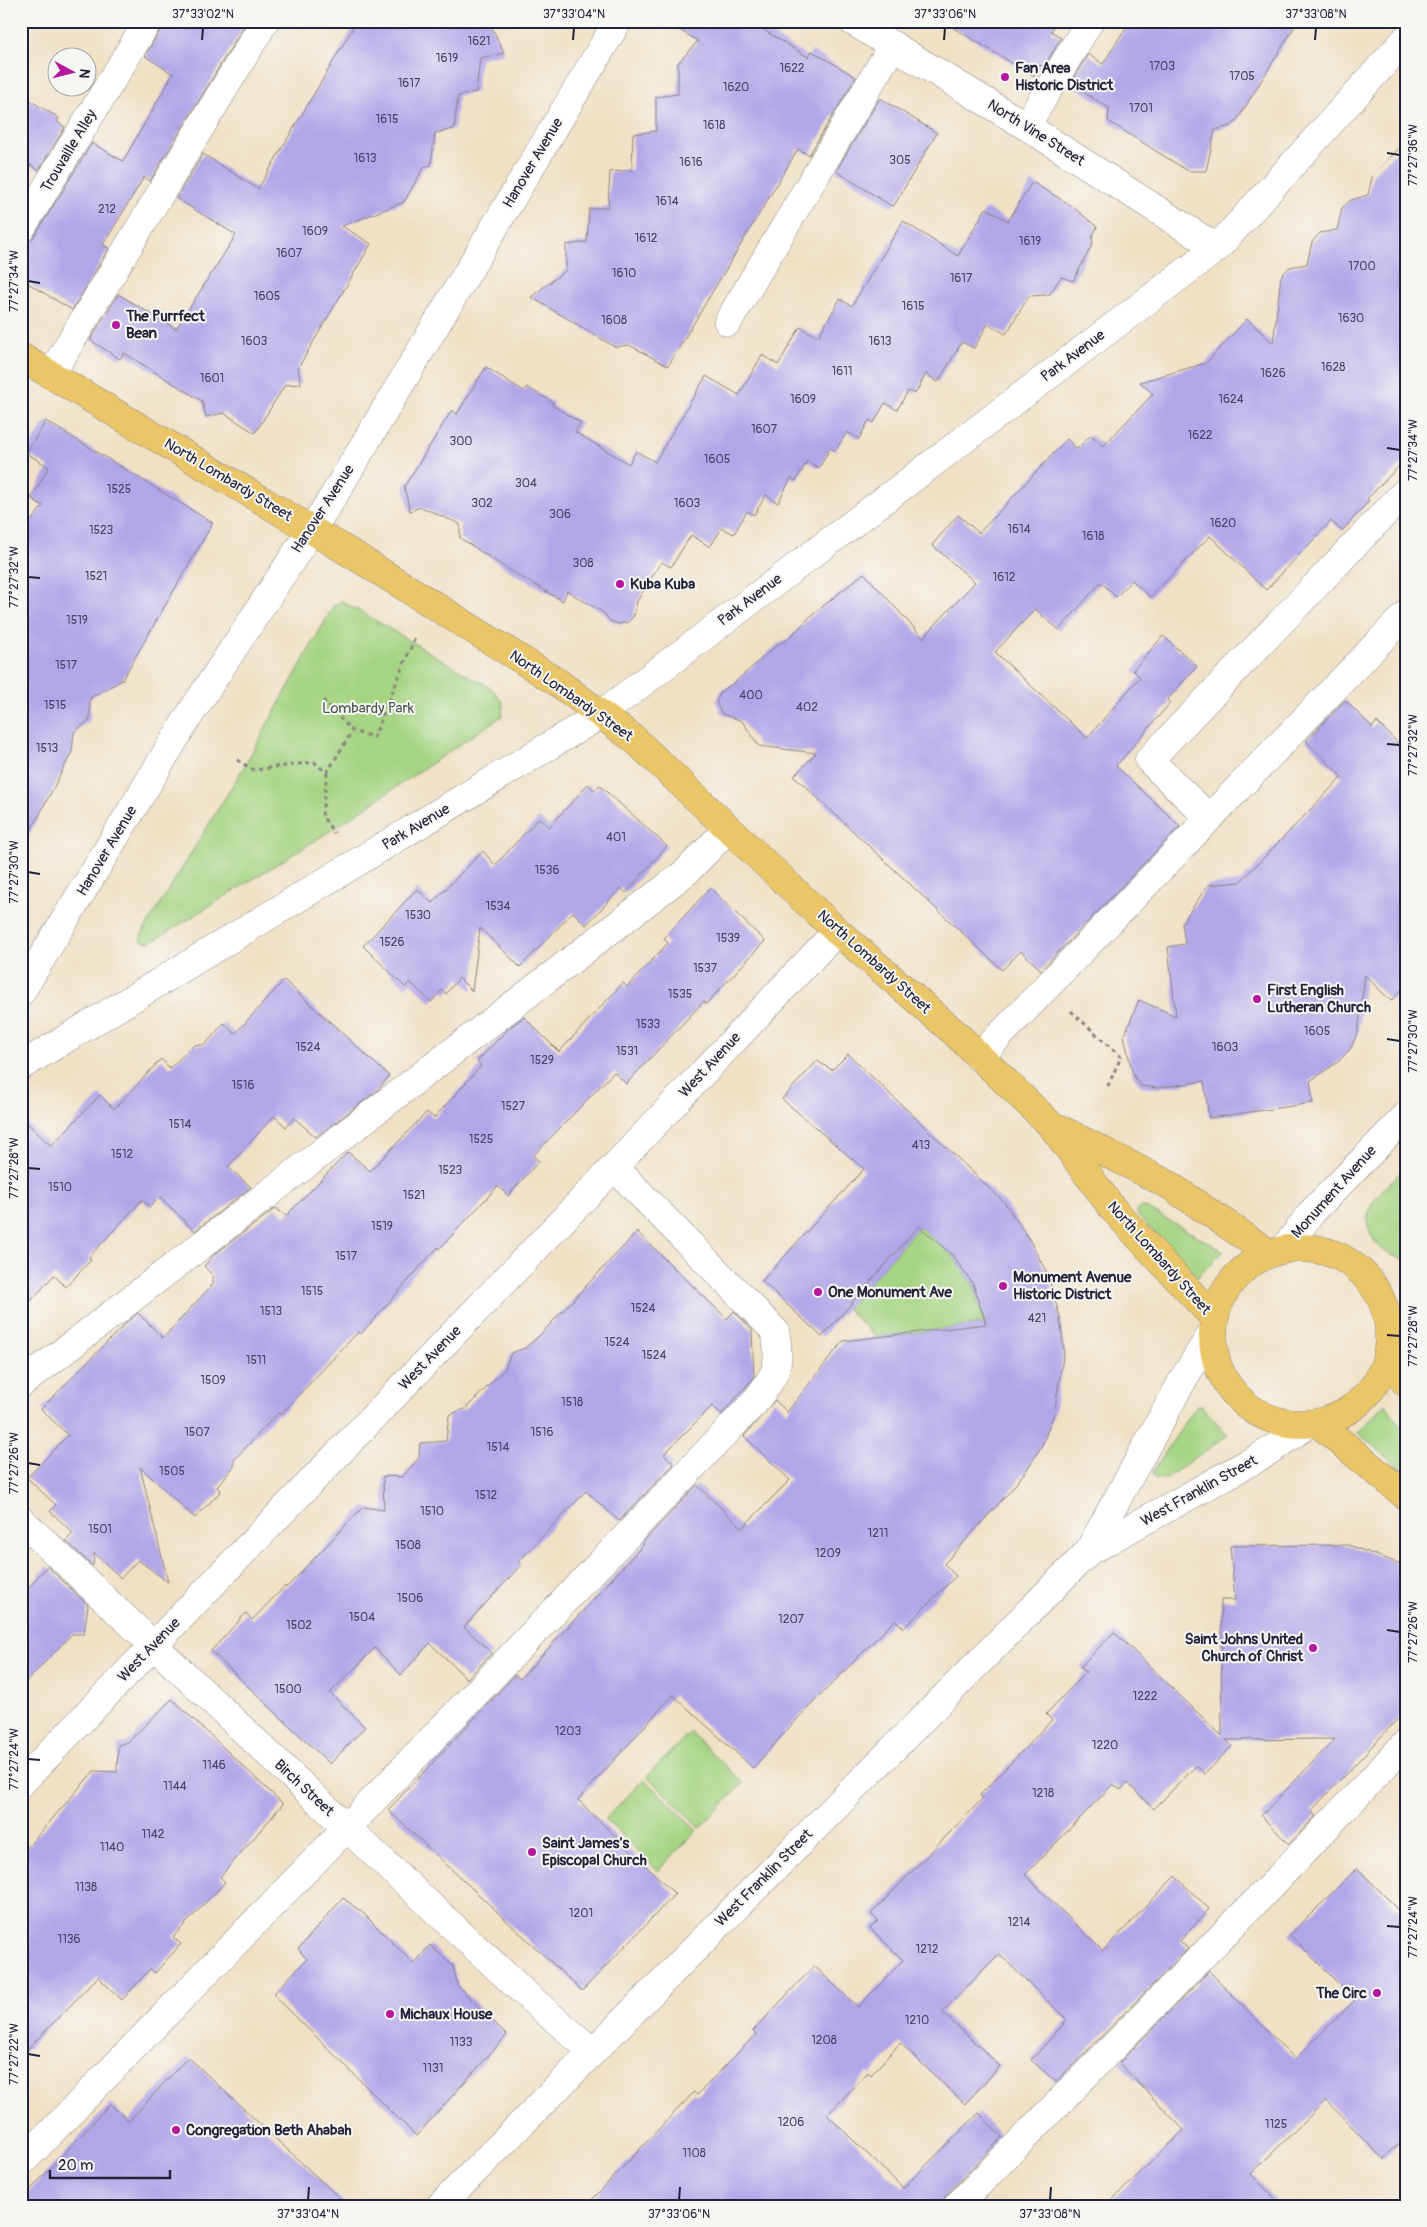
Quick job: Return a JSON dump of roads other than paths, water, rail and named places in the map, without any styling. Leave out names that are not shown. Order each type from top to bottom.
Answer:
[{"type":"main road","name":"North Lombardy Street","points":[[21,357],[311,530],[557,682],[634,739],[837,931],[979,1057],[1051,1125],[1113,1209],[1213,1326]]},
{"type":"main road","name":"North Lombardy Street","points":[[1051,1125],[1169,1185],[1277,1251]]},
{"type":"main road","points":[[1394,1342],[1380,1377],[1369,1394],[1355,1407],[1338,1417],[1313,1425],[1277,1422],[1250,1410],[1229,1389],[1216,1362],[1213,1326],[1221,1297],[1234,1278],[1250,1264],[1277,1251],[1311,1248],[1336,1255],[1359,1269],[1376,1290],[1387,1314],[1406,1383]]},
{"type":"main road","points":[[1313,1425],[1406,1496]]},
{"type":"street","name":"Trouvaille Alley","points":[[21,229],[148,21]]},
{"type":"street","points":[[51,374],[265,21]]},
{"type":"street","name":"Hanover Avenue","points":[[21,992],[188,719],[331,500],[618,21]]},
{"type":"street","name":"North Vine Street","points":[[852,21],[1026,126],[1217,248]]},
{"type":"street","points":[[1026,126],[1090,21]]},
{"type":"street","name":"Park Avenue","points":[[21,1066],[600,715],[1217,248],[1406,39]]},
{"type":"street","points":[[728,322],[893,46]]},
{"type":"street","points":[[1209,818],[1149,760],[1406,491]]},
{"type":"street","points":[[979,1057],[1168,850],[1209,818],[1406,614]]},
{"type":"street","points":[[21,1384],[686,872],[728,829]]},
{"type":"street","name":"West Avenue","points":[[21,1783],[614,1167],[837,931]]},
{"type":"street","name":"Monument Avenue","points":[[1277,1251],[1312,1212],[1406,1116]]},
{"type":"street","points":[[21,2163],[747,1410],[775,1376],[779,1352],[775,1331],[614,1167]]},
{"type":"street","name":"West Franklin Street","points":[[440,2206],[1088,1552],[1213,1326]]},
{"type":"street","name":"West Franklin Street","points":[[1088,1552],[1313,1425]]},
{"type":"street","name":"Birch Street","points":[[21,1520],[346,1828],[531,2000],[592,2051]]},
{"type":"street","points":[[957,2206],[1261,1896],[1406,1743]]},
{"type":"place","name":"Fan Area Historic District","points":[[1005,77]]},
{"type":"place","name":"The Purrfect Bean","points":[[116,325]]},
{"type":"place","name":"Kuba Kuba","points":[[620,584]]},
{"type":"place","name":"First English Lutheran Church","points":[[1257,999]]},
{"type":"place","name":"Monument Avenue Historic District","points":[[1003,1286]]},
{"type":"place","name":"One Monument Ave","points":[[818,1292]]},
{"type":"place","name":"Saint Johns United Church of Christ","points":[[1313,1648]]},
{"type":"place","name":"Saint James's Episcopal Church","points":[[532,1852]]},
{"type":"place","name":"The Circ","points":[[1377,1993]]},
{"type":"place","name":"Michaux House","points":[[390,2014]]},
{"type":"place","name":"Congregation Beth Ahabah","points":[[176,2130]]},
{"type":"park label","name":"Lombardy Park","points":[[368,708]]}]
